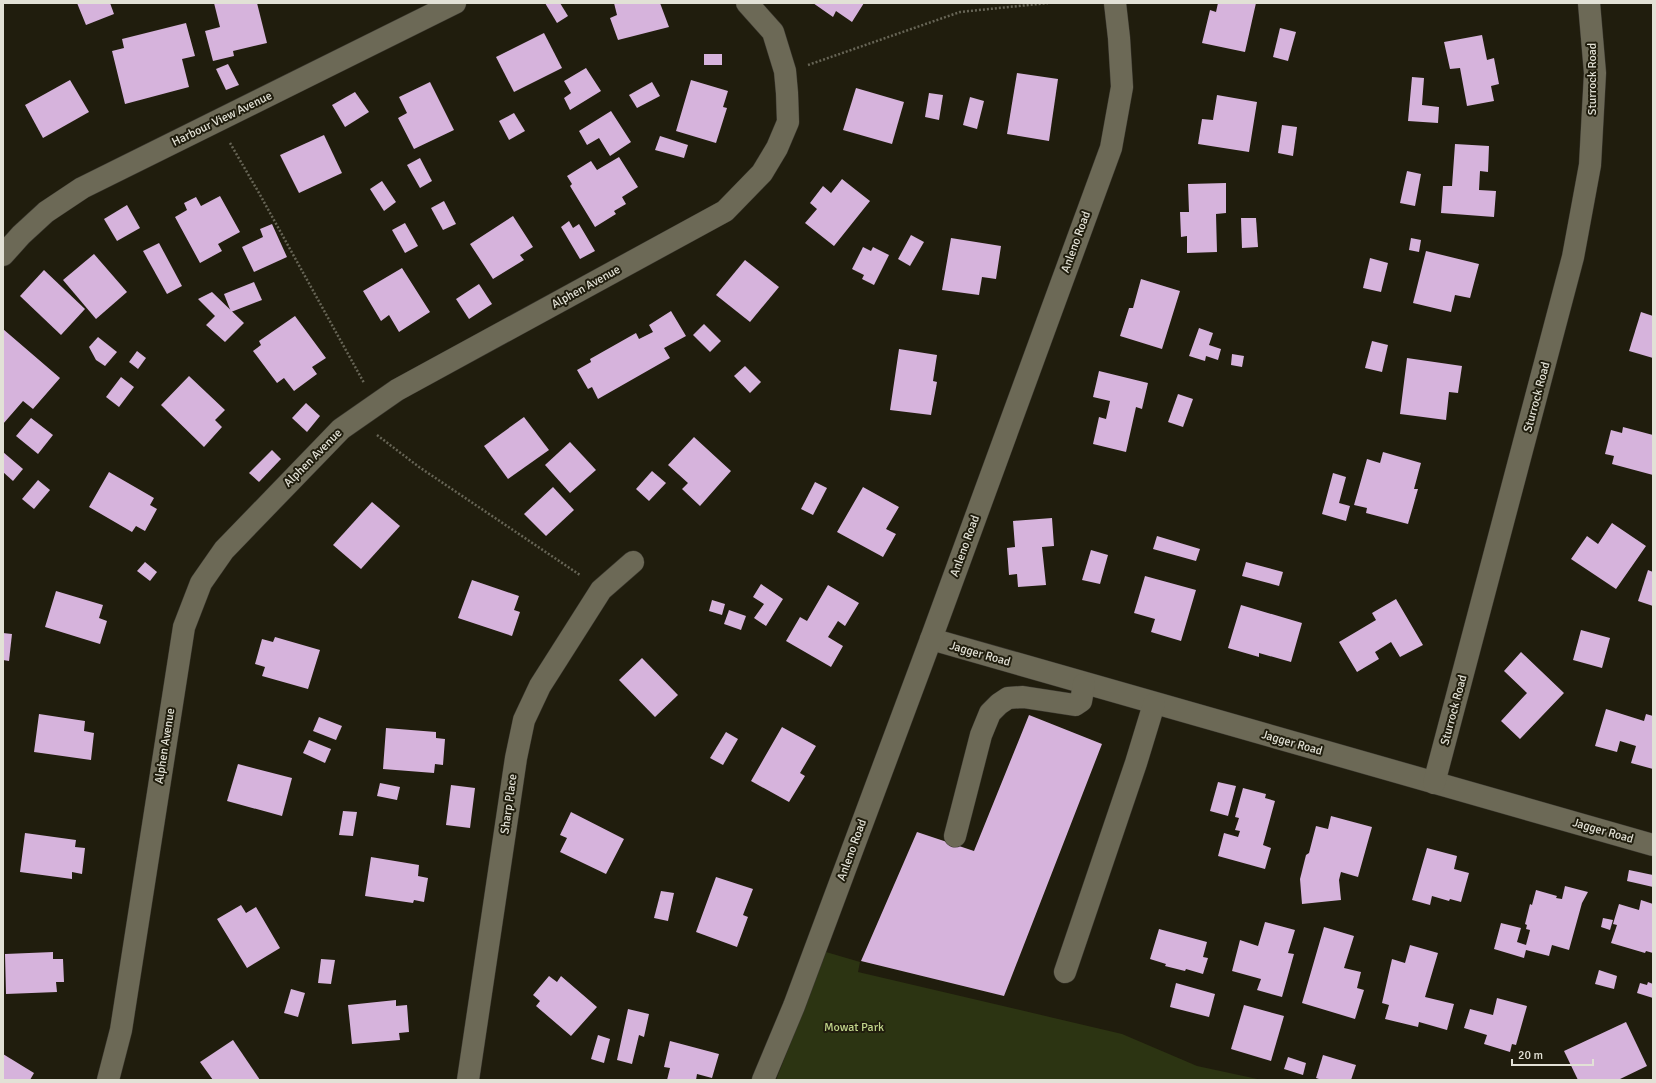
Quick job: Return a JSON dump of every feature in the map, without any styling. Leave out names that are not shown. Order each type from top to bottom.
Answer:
[{"type":"street","name":"Harbour View Avenue","points":[[3,255],[21,235],[46,212],[82,188],[454,3]]},
{"type":"street","name":"Alphen Avenue","points":[[108,1080],[121,1030],[184,627],[201,583],[224,550],[341,429],[397,390],[725,211],[762,173],[788,122],[787,93],[785,71],[773,32],[748,3]]},
{"type":"street","name":"Anleno Road","points":[[763,1080],[794,1006],[931,639],[1111,148],[1122,87],[1115,3]]},
{"type":"street","name":"Sturrock Road","points":[[1434,783],[1573,257],[1590,165],[1595,73],[1589,3]]},
{"type":"street","name":"Sharp Place","points":[[468,1080],[516,758],[524,720],[540,686],[602,590],[633,562]]},
{"type":"street","name":"Jagger Road","points":[[931,639],[1154,704],[1653,845]]},
{"type":"street","points":[[955,836],[981,735],[990,713],[1008,698],[1036,698],[1060,704],[1075,705],[1081,701],[1084,684]]},
{"type":"street","points":[[1065,972],[1136,763],[1154,704]]},
{"type":"path","points":[[785,71],[813,64],[960,12],[1048,3]]},
{"type":"path","points":[[217,122],[260,193],[376,405]]},
{"type":"path","points":[[356,419],[419,467],[602,590]]},
{"type":"green space","name":"Mowat Park","points":[[826,952],[860,962],[858,972],[1122,1034],[1197,1066],[1262,1080],[776,1080]]},
{"type":"building","points":[[77,3],[110,3],[114,14],[86,25]]},
{"type":"building","points":[[214,3],[257,3],[267,43],[233,51],[234,56],[213,61],[205,31],[220,27]]},
{"type":"building","points":[[545,3],[560,3],[568,16],[557,23]]},
{"type":"building","points":[[614,3],[660,3],[669,27],[618,40],[610,18],[617,15]]},
{"type":"building","points":[[813,3],[864,3],[852,22],[836,11],[833,17]]},
{"type":"building","points":[[1218,3],[1256,3],[1245,52],[1202,43],[1210,10],[1216,12]]},
{"type":"building","points":[[186,23],[195,56],[182,59],[189,87],[125,104],[112,51],[124,48],[122,39]]},
{"type":"building","points":[[1280,28],[1296,32],[1288,61],[1273,57]]},
{"type":"building","points":[[544,33],[562,68],[514,92],[496,57]]},
{"type":"building","points":[[1482,35],[1487,60],[1494,58],[1499,84],[1491,86],[1494,101],[1467,106],[1460,68],[1450,69],[1444,42]]},
{"type":"building","points":[[704,54],[722,54],[722,65],[704,65]]},
{"type":"building","points":[[228,64],[239,85],[226,90],[216,69]]},
{"type":"building","points":[[586,68],[601,91],[570,110],[564,98],[571,93],[564,81]]},
{"type":"building","points":[[1017,73],[1058,79],[1049,141],[1007,134]]},
{"type":"building","points":[[1412,77],[1424,78],[1422,105],[1439,107],[1438,123],[1408,121]]},
{"type":"building","points":[[70,80],[89,112],[43,138],[25,105]]},
{"type":"building","points":[[691,80],[728,91],[723,107],[727,108],[716,143],[676,131]]},
{"type":"building","points":[[430,82],[454,130],[414,149],[398,118],[407,113],[399,97]]},
{"type":"building","points":[[652,82],[660,96],[637,108],[629,95]]},
{"type":"building","points":[[856,88],[904,102],[892,144],[843,130]]},
{"type":"building","points":[[355,92],[369,112],[345,127],[332,105]]},
{"type":"building","points":[[929,93],[943,95],[939,120],[925,117]]},
{"type":"building","points":[[1217,95],[1257,102],[1249,152],[1198,144],[1202,119],[1213,120]]},
{"type":"building","points":[[970,97],[984,101],[977,129],[963,125]]},
{"type":"building","points":[[611,111],[631,142],[610,156],[599,138],[587,145],[579,131]]},
{"type":"building","points":[[514,113],[525,131],[509,140],[499,121]]},
{"type":"building","points":[[1282,125],[1297,127],[1293,156],[1278,153]]},
{"type":"building","points":[[324,135],[342,173],[299,193],[280,155]]},
{"type":"building","points":[[660,136],[688,145],[684,158],[655,150]]},
{"type":"building","points":[[1455,144],[1489,146],[1488,172],[1480,171],[1479,190],[1496,191],[1494,217],[1441,213],[1443,186],[1452,186]]},
{"type":"building","points":[[619,157],[638,187],[622,197],[626,204],[614,211],[616,214],[595,227],[570,186],[572,184],[567,176],[591,161],[597,170]]},
{"type":"building","points":[[420,158],[432,181],[420,188],[407,165]]},
{"type":"building","points":[[1407,171],[1421,174],[1415,206],[1400,203]]},
{"type":"building","points":[[842,179],[870,201],[834,246],[805,223],[817,209],[810,203],[823,186],[831,193]]},
{"type":"building","points":[[382,181],[396,202],[384,211],[370,189]]},
{"type":"building","points":[[1226,183],[1226,213],[1216,214],[1217,252],[1187,253],[1187,236],[1181,237],[1180,212],[1189,212],[1188,184]]},
{"type":"building","points":[[220,196],[240,232],[218,244],[222,251],[200,263],[175,217],[187,210],[184,203],[196,197],[201,206]]},
{"type":"building","points":[[444,201],[456,224],[443,230],[431,208]]},
{"type":"building","points":[[127,205],[140,228],[117,241],[104,219]]},
{"type":"building","points":[[513,216],[533,247],[520,255],[524,260],[493,279],[470,244]]},
{"type":"building","points":[[1241,218],[1256,218],[1258,247],[1242,248]]},
{"type":"building","points":[[569,221],[573,228],[579,224],[595,251],[580,259],[561,227]]},
{"type":"building","points":[[405,223],[418,246],[405,253],[392,230]]},
{"type":"building","points":[[272,224],[287,257],[254,272],[242,247],[263,237],[260,229]]},
{"type":"building","points":[[911,235],[924,242],[910,266],[898,259]]},
{"type":"building","points":[[951,238],[1001,246],[996,279],[982,277],[979,295],[942,290]]},
{"type":"building","points":[[1411,238],[1421,240],[1419,252],[1409,250]]},
{"type":"building","points":[[159,243],[182,286],[167,294],[143,251]]},
{"type":"building","points":[[863,247],[871,251],[873,247],[889,255],[874,285],[862,279],[864,275],[852,269]]},
{"type":"building","points":[[1426,251],[1479,264],[1470,298],[1455,295],[1451,312],[1413,303]]},
{"type":"building","points":[[94,254],[127,292],[96,319],[63,280]]},
{"type":"building","points":[[1370,258],[1388,263],[1381,292],[1363,288]]},
{"type":"building","points":[[745,260],[779,287],[750,322],[716,295]]},
{"type":"building","points":[[402,268],[430,312],[399,332],[389,315],[381,321],[363,291]]},
{"type":"building","points":[[44,270],[85,309],[61,335],[20,296]]},
{"type":"building","points":[[1141,279],[1180,291],[1162,349],[1120,336],[1129,308],[1133,308]]},
{"type":"building","points":[[254,282],[262,300],[231,312],[224,294]]},
{"type":"building","points":[[479,284],[492,304],[469,319],[456,299]]},
{"type":"building","points":[[212,292],[244,323],[225,342],[206,325],[215,316],[198,299]]},
{"type":"building","points":[[671,311],[686,336],[664,348],[670,358],[598,399],[592,387],[588,389],[577,370],[591,362],[590,359],[636,333],[639,339],[653,332],[649,325]]},
{"type":"building","points":[[1641,312],[1653,316],[1653,358],[1629,351]]},
{"type":"building","points":[[295,316],[326,358],[312,367],[317,374],[294,391],[284,378],[277,383],[253,351],[261,345],[259,341]]},
{"type":"building","points":[[704,324],[721,341],[710,352],[693,335]]},
{"type":"building","points":[[1199,328],[1213,333],[1209,345],[1221,349],[1218,360],[1206,356],[1205,361],[1189,356]]},
{"type":"building","points":[[3,329],[60,378],[33,409],[23,401],[3,424]]},
{"type":"building","points":[[98,337],[117,352],[105,366],[96,360],[89,347]]},
{"type":"building","points":[[1372,341],[1388,345],[1382,372],[1365,368]]},
{"type":"building","points":[[899,349],[937,355],[933,381],[937,382],[931,415],[890,410]]},
{"type":"building","points":[[137,351],[146,358],[138,369],[129,362]]},
{"type":"building","points":[[1232,354],[1244,356],[1242,367],[1231,365]]},
{"type":"building","points":[[1407,358],[1462,366],[1458,393],[1449,392],[1446,420],[1400,414]]},
{"type":"building","points":[[745,366],[761,382],[750,393],[734,376]]},
{"type":"building","points":[[1099,371],[1148,383],[1142,409],[1136,407],[1126,452],[1093,444],[1099,417],[1106,419],[1110,401],[1093,397]]},
{"type":"building","points":[[189,376],[225,410],[215,420],[222,427],[204,447],[161,405]]},
{"type":"building","points":[[121,377],[134,387],[119,407],[106,397]]},
{"type":"building","points":[[1178,394],[1193,399],[1183,427],[1168,422]]},
{"type":"building","points":[[306,403],[320,416],[307,432],[292,418]]},
{"type":"building","points":[[524,417],[549,450],[508,479],[484,446]]},
{"type":"building","points":[[31,418],[53,435],[38,454],[16,436]]},
{"type":"building","points":[[1623,427],[1653,435],[1653,475],[1612,464],[1614,456],[1605,454],[1611,430],[1622,433]]},
{"type":"building","points":[[694,437],[731,471],[700,506],[682,489],[688,483],[668,465]]},
{"type":"building","points":[[570,442],[596,470],[570,493],[545,465]]},
{"type":"building","points":[[272,450],[281,459],[259,482],[249,473]]},
{"type":"building","points":[[3,452],[23,469],[13,481],[3,472]]},
{"type":"building","points":[[1383,452],[1421,463],[1414,489],[1418,489],[1408,524],[1366,513],[1367,508],[1354,505],[1367,459],[1380,463]]},
{"type":"building","points":[[652,471],[666,483],[649,501],[636,489]]},
{"type":"building","points":[[109,472],[154,498],[150,505],[157,509],[145,531],[136,526],[132,532],[89,507]]},
{"type":"building","points":[[1333,473],[1346,477],[1339,503],[1350,506],[1346,521],[1322,514]]},
{"type":"building","points":[[38,480],[50,490],[34,509],[22,499]]},
{"type":"building","points":[[815,482],[827,488],[813,515],[801,509]]},
{"type":"building","points":[[553,487],[574,510],[546,536],[524,514]]},
{"type":"building","points":[[863,487],[899,507],[886,529],[896,534],[883,557],[837,532]]},
{"type":"building","points":[[372,502],[400,526],[361,569],[333,545]]},
{"type":"building","points":[[1052,518],[1054,546],[1042,547],[1046,585],[1018,587],[1017,574],[1009,575],[1007,548],[1015,547],[1013,521]]},
{"type":"building","points":[[1612,523],[1646,546],[1616,589],[1571,559],[1587,536],[1598,544]]},
{"type":"building","points":[[1157,536],[1200,549],[1196,561],[1153,549]]},
{"type":"building","points":[[1091,550],[1108,555],[1100,584],[1082,580]]},
{"type":"building","points":[[145,562],[157,572],[150,581],[137,571]]},
{"type":"building","points":[[1246,562],[1283,572],[1279,586],[1242,576]]},
{"type":"building","points":[[1648,570],[1653,572],[1653,606],[1638,601]]},
{"type":"building","points":[[1145,576],[1196,590],[1181,641],[1151,632],[1155,619],[1134,613]]},
{"type":"building","points":[[472,580],[519,596],[514,610],[520,612],[512,636],[458,618]]},
{"type":"building","points":[[761,584],[783,599],[766,626],[754,618],[764,604],[753,597]]},
{"type":"building","points":[[828,585],[859,603],[845,626],[838,621],[828,637],[843,646],[831,667],[786,641],[800,617],[807,621]]},
{"type":"building","points":[[56,591],[103,605],[99,618],[107,621],[100,644],[45,627]]},
{"type":"building","points":[[1396,599],[1423,645],[1400,657],[1391,642],[1375,652],[1379,659],[1357,672],[1339,642],[1376,620],[1372,613]]},
{"type":"building","points":[[712,600],[725,604],[722,615],[709,611]]},
{"type":"building","points":[[1241,605],[1302,623],[1291,662],[1259,653],[1259,657],[1228,648]]},
{"type":"building","points":[[729,610],[746,616],[741,630],[724,624]]},
{"type":"building","points":[[1581,630],[1610,638],[1602,668],[1573,660]]},
{"type":"building","points":[[3,633],[12,634],[9,661],[3,660]]},
{"type":"building","points":[[275,637],[320,650],[308,689],[262,676],[265,667],[255,664],[262,639],[273,642]]},
{"type":"building","points":[[1521,652],[1564,693],[1520,739],[1501,721],[1527,693],[1504,671]]},
{"type":"building","points":[[642,658],[678,695],[655,717],[619,680]]},
{"type":"building","points":[[1606,709],[1644,721],[1646,714],[1653,716],[1653,769],[1631,763],[1636,746],[1620,741],[1617,752],[1595,746]]},
{"type":"building","points":[[39,714],[85,721],[84,731],[94,733],[91,760],[34,752]]},
{"type":"building","points":[[1029,715],[1102,744],[1004,996],[861,961],[917,832],[974,851]]},
{"type":"building","points":[[319,717],[342,726],[336,740],[313,731]]},
{"type":"building","points":[[782,727],[816,746],[800,773],[805,776],[789,802],[751,781]]},
{"type":"building","points":[[386,728],[436,732],[436,738],[445,739],[443,765],[435,764],[434,773],[383,769]]},
{"type":"building","points":[[726,732],[738,739],[723,765],[710,758]]},
{"type":"building","points":[[309,740],[331,749],[325,763],[303,753]]},
{"type":"building","points":[[238,764],[292,778],[282,816],[227,801]]},
{"type":"building","points":[[1218,782],[1236,786],[1228,816],[1210,811]]},
{"type":"building","points":[[380,783],[400,787],[397,800],[377,796]]},
{"type":"building","points":[[451,785],[475,788],[470,828],[446,825]]},
{"type":"building","points":[[1243,788],[1266,794],[1265,798],[1275,801],[1263,845],[1271,848],[1265,869],[1218,856],[1224,833],[1238,837],[1240,831],[1235,830],[1239,818],[1235,817]]},
{"type":"building","points":[[343,811],[357,812],[353,836],[339,835]]},
{"type":"building","points":[[571,812],[624,839],[606,874],[560,852],[567,838],[560,835]]},
{"type":"building","points":[[1331,816],[1372,827],[1358,877],[1341,872],[1339,880],[1341,900],[1302,904],[1300,879],[1306,855],[1309,853],[1316,826],[1328,829]]},
{"type":"building","points":[[25,833],[76,840],[75,847],[85,848],[82,874],[72,872],[72,879],[20,872]]},
{"type":"building","points":[[1427,848],[1457,856],[1454,869],[1469,873],[1461,902],[1450,899],[1449,901],[1432,896],[1430,905],[1412,900]]},
{"type":"building","points":[[371,857],[419,865],[418,876],[428,878],[424,902],[414,900],[413,903],[365,896]]},
{"type":"building","points":[[1629,870],[1653,875],[1653,887],[1627,881]]},
{"type":"building","points":[[716,877],[753,889],[743,915],[748,917],[737,947],[696,932]]},
{"type":"building","points":[[1565,886],[1588,892],[1582,903],[1569,950],[1552,945],[1549,956],[1526,950],[1524,958],[1494,949],[1501,923],[1521,928],[1517,942],[1526,945],[1530,930],[1526,929],[1527,925],[1525,924],[1530,904],[1532,905],[1536,890],[1562,899]]},
{"type":"building","points":[[661,891],[674,893],[668,921],[654,918]]},
{"type":"building","points":[[1641,900],[1653,904],[1653,953],[1646,951],[1645,953],[1611,943],[1617,925],[1613,924],[1619,904],[1639,910]]},
{"type":"building","points":[[241,905],[246,913],[256,907],[280,948],[247,968],[217,919]]},
{"type":"building","points":[[1603,918],[1613,920],[1610,930],[1601,927]]},
{"type":"building","points":[[1265,922],[1295,930],[1288,953],[1294,954],[1282,997],[1257,990],[1261,979],[1232,971],[1240,940],[1258,946]]},
{"type":"building","points":[[1324,927],[1354,936],[1344,968],[1361,972],[1357,988],[1364,990],[1355,1019],[1302,1003]]},
{"type":"building","points":[[1159,929],[1207,942],[1203,957],[1208,958],[1203,974],[1186,969],[1185,971],[1165,966],[1166,964],[1150,959]]},
{"type":"building","points":[[1410,945],[1438,953],[1425,997],[1454,1004],[1447,1030],[1419,1022],[1418,1027],[1385,1019],[1389,1005],[1382,1003],[1392,959],[1405,963]]},
{"type":"building","points":[[53,952],[53,959],[63,959],[64,982],[56,982],[57,992],[6,994],[5,954]]},
{"type":"building","points":[[321,959],[335,960],[331,984],[318,983]]},
{"type":"building","points":[[1599,970],[1617,976],[1614,989],[1595,984]]},
{"type":"building","points":[[549,976],[557,982],[561,976],[597,1007],[571,1036],[536,1006],[540,1001],[533,995]]},
{"type":"building","points":[[1648,982],[1653,984],[1653,998],[1637,993],[1640,983],[1647,985]]},
{"type":"building","points":[[1176,983],[1215,994],[1209,1017],[1170,1007]]},
{"type":"building","points":[[291,989],[305,993],[298,1017],[284,1013]]},
{"type":"building","points":[[1497,998],[1527,1006],[1516,1045],[1512,1044],[1510,1052],[1484,1044],[1487,1035],[1464,1028],[1470,1009],[1493,1015]]},
{"type":"building","points":[[396,1000],[396,1006],[407,1005],[409,1032],[399,1033],[400,1040],[352,1044],[348,1005]]},
{"type":"building","points":[[1244,1005],[1284,1016],[1271,1061],[1231,1049]]},
{"type":"building","points":[[628,1009],[649,1014],[644,1037],[639,1035],[632,1064],[617,1060]]},
{"type":"building","points":[[1626,1022],[1647,1066],[1618,1080],[1578,1080],[1564,1051]]},
{"type":"building","points":[[598,1035],[610,1039],[604,1063],[591,1059]]},
{"type":"building","points":[[233,1040],[260,1080],[213,1080],[200,1062]]},
{"type":"building","points":[[670,1041],[719,1054],[712,1078],[697,1074],[696,1080],[667,1080],[670,1068],[664,1067]]},
{"type":"building","points":[[3,1054],[34,1073],[30,1080],[3,1080]]},
{"type":"building","points":[[1323,1055],[1356,1065],[1351,1080],[1322,1080],[1316,1078]]},
{"type":"building","points":[[1288,1057],[1306,1063],[1303,1075],[1284,1069]]}]
